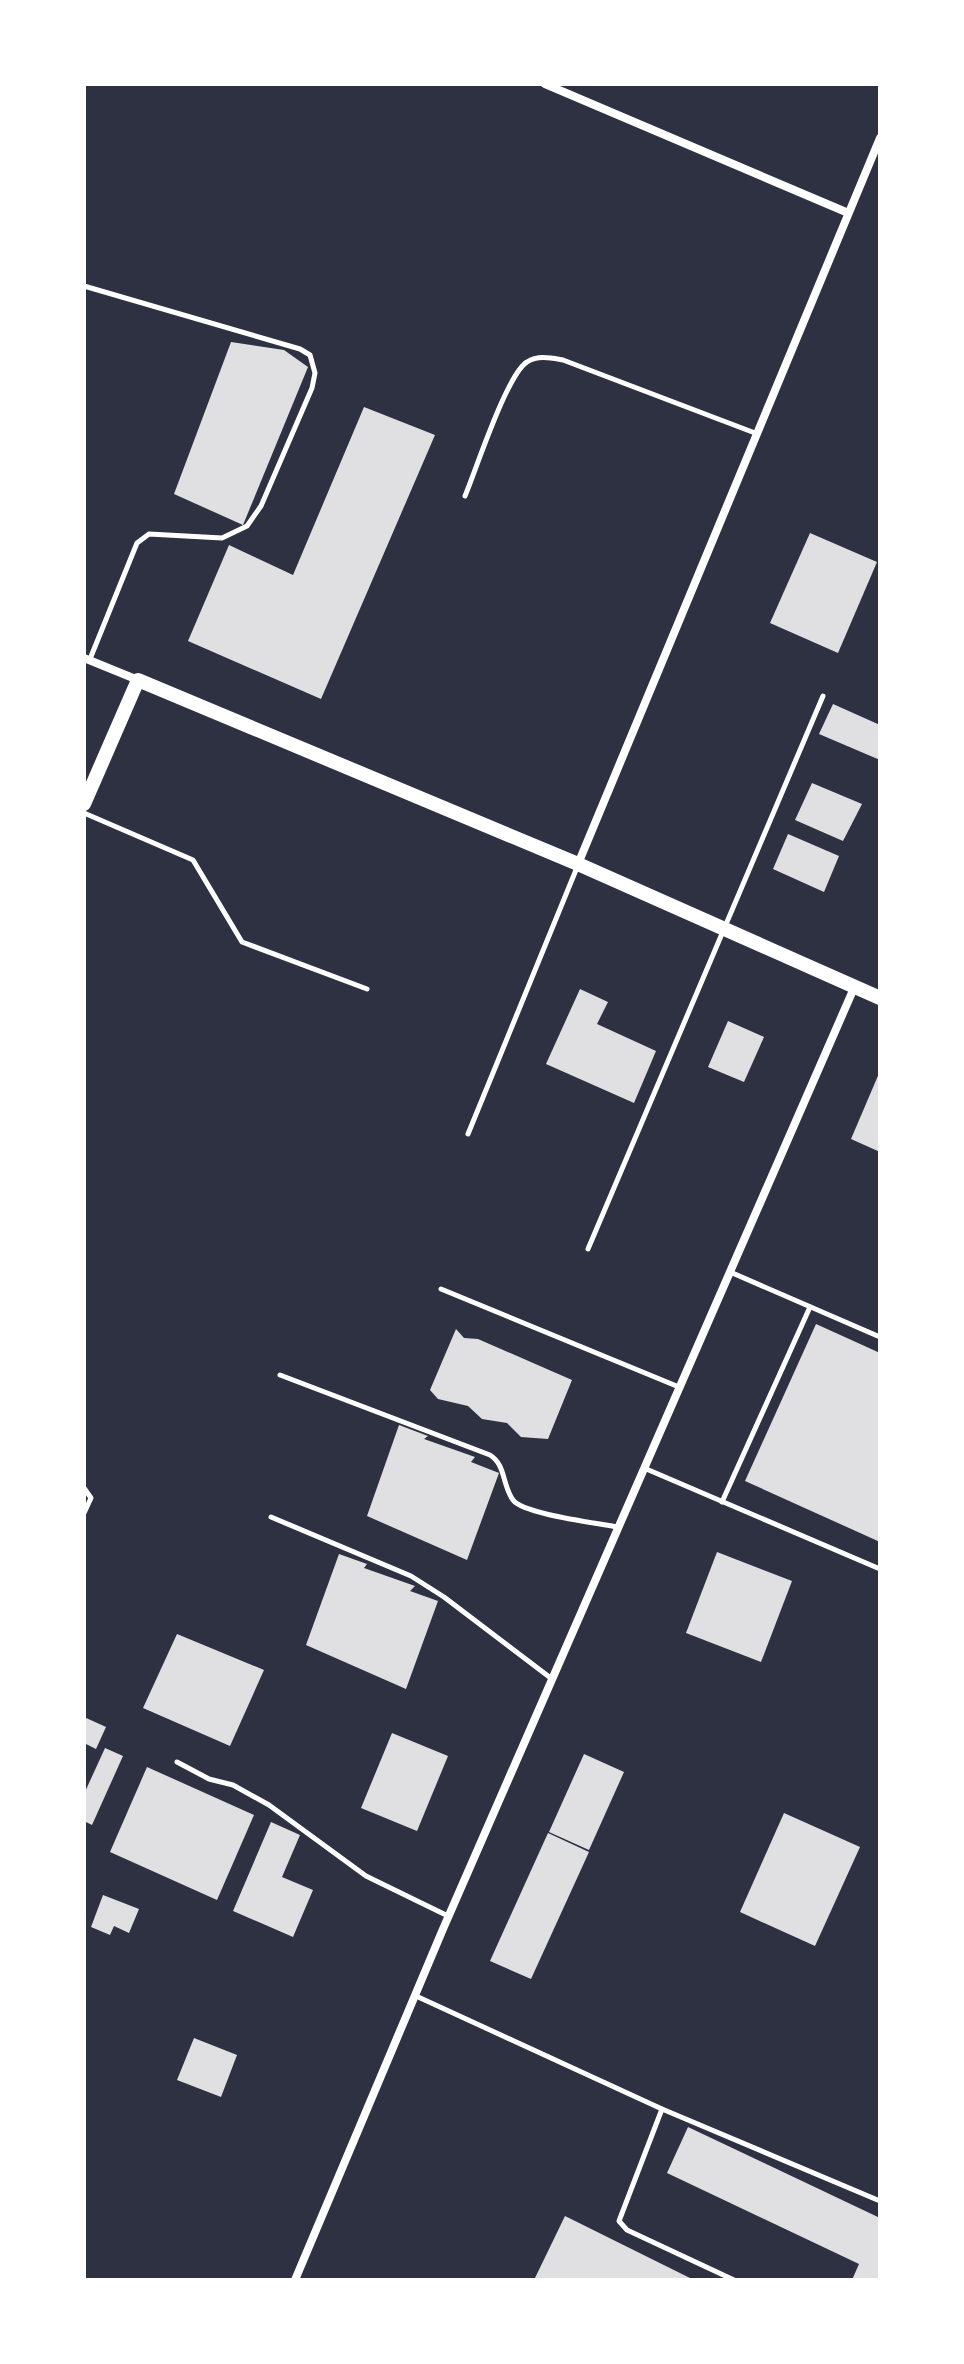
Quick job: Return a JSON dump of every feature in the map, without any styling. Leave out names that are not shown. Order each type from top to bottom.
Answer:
[{"type":"street","points":[[545,84],[846,212]]},
{"type":"street","points":[[578,864],[846,212],[880,138]]},
{"type":"street","points":[[87,659],[578,864],[880,998]]},
{"type":"street","points":[[84,804],[138,680]]},
{"type":"street","points":[[295,2280],[448,1916],[854,988]]},
{"type":"lane","points":[[84,286],[300,349],[310,355],[315,373],[312,388],[255,517],[236,533],[222,538],[149,534],[143,537],[137,543],[87,659]]},
{"type":"lane","points":[[465,496],[511,380],[529,360],[546,357],[563,360],[755,433]]},
{"type":"lane","points":[[588,1249],[823,696]]},
{"type":"lane","points":[[84,813],[193,860],[242,942],[367,989]]},
{"type":"lane","points":[[468,1134],[578,864]]},
{"type":"lane","points":[[730,1272],[880,1337]]},
{"type":"lane","points":[[441,1289],[680,1387]]},
{"type":"lane","points":[[722,1502],[810,1307]]},
{"type":"lane","points":[[280,1375],[490,1455],[499,1462],[510,1496],[522,1507],[618,1527]]},
{"type":"lane","points":[[644,1468],[880,1569]]},
{"type":"lane","points":[[84,1488],[91,1498],[84,1513]]},
{"type":"lane","points":[[271,1517],[411,1576],[444,1597],[552,1679]]},
{"type":"lane","points":[[177,1762],[209,1779],[233,1785],[269,1805],[366,1876],[448,1916]]},
{"type":"lane","points":[[415,1995],[662,2109],[880,2201]]},
{"type":"lane","points":[[662,2109],[619,2221],[627,2230],[734,2280]]},
{"type":"building","points":[[231,342],[284,350],[308,367],[243,525],[174,494]]},
{"type":"building","points":[[364,407],[435,435],[321,699],[188,641],[229,545],[293,575]]},
{"type":"building","points":[[810,533],[877,562],[838,653],[770,623]]},
{"type":"building","points":[[833,704],[880,725],[880,760],[819,734]]},
{"type":"building","points":[[812,783],[862,804],[843,841],[795,820]]},
{"type":"building","points":[[788,834],[839,856],[824,892],[773,869]]},
{"type":"building","points":[[580,989],[608,1002],[597,1024],[656,1051],[634,1103],[546,1064]]},
{"type":"building","points":[[728,1021],[764,1037],[744,1082],[708,1067]]},
{"type":"building","points":[[880,1071],[880,1152],[851,1139]]},
{"type":"building","points":[[816,1324],[880,1353],[880,1542],[745,1481]]},
{"type":"building","points":[[456,1329],[464,1338],[478,1339],[572,1380],[548,1439],[521,1437],[507,1423],[482,1419],[468,1406],[438,1399],[430,1390]]},
{"type":"building","points":[[399,1425],[428,1436],[424,1439],[475,1457],[471,1462],[499,1473],[467,1560],[367,1516]]},
{"type":"building","points":[[717,1552],[792,1581],[761,1662],[686,1633]]},
{"type":"building","points":[[339,1554],[367,1564],[364,1568],[415,1586],[410,1591],[438,1601],[406,1689],[306,1645]]},
{"type":"building","points":[[177,1634],[264,1670],[230,1746],[143,1708]]},
{"type":"building","points":[[84,1717],[106,1727],[96,1749],[84,1743]]},
{"type":"building","points":[[392,1733],[448,1756],[417,1831],[361,1808]]},
{"type":"building","points":[[105,1748],[123,1756],[92,1825],[84,1821],[84,1794]]},
{"type":"building","points":[[584,1754],[624,1772],[589,1850],[549,1832]]},
{"type":"building","points":[[147,1767],[254,1815],[217,1900],[110,1852]]},
{"type":"building","points":[[784,1813],[860,1847],[815,1946],[740,1912]]},
{"type":"building","points":[[271,1822],[300,1835],[282,1877],[313,1890],[293,1937],[233,1911]]},
{"type":"building","points":[[548,1833],[589,1852],[531,1979],[490,1961]]},
{"type":"building","points":[[103,1895],[139,1909],[129,1933],[114,1926],[110,1935],[91,1927]]},
{"type":"building","points":[[194,2038],[237,2055],[221,2097],[177,2080]]},
{"type":"building","points":[[688,2127],[880,2218],[880,2280],[852,2280],[859,2264],[667,2173]]},
{"type":"building","points":[[565,2216],[694,2280],[534,2280]]}]
